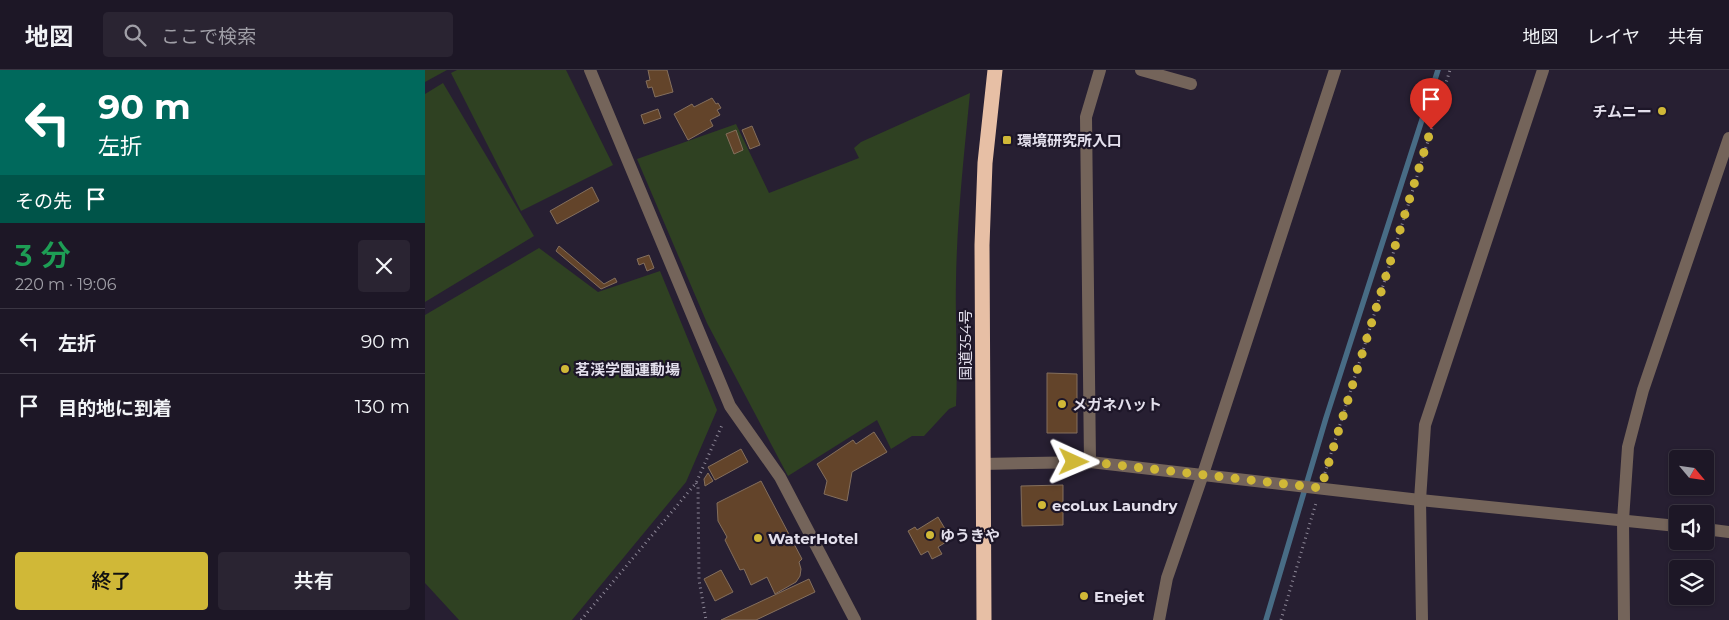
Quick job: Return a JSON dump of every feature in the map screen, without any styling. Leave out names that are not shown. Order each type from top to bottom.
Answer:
[{"type":"highway","name":"国道354号","points":[[984,620],[982,245],[985,164],[995,70]]},
{"type":"street","points":[[590,70],[730,406],[780,477],[855,620]]},
{"type":"street","points":[[1090,462],[1086,117],[1100,70]]},
{"type":"street","points":[[1141,70],[1191,84]]},
{"type":"street","points":[[1159,620],[1167,578],[1203,474],[1335,70]]},
{"type":"street","points":[[1421,620],[1420,500],[1425,424],[1543,70]]},
{"type":"street","points":[[1624,620],[1623,520],[1628,447],[1643,390],[1729,138]]},
{"type":"street","points":[[982,464],[1090,462],[1420,500],[1669,525]]},
{"type":"street","points":[[1714,530],[1729,532]]},
{"type":"path","points":[[1281,620],[1450,70]]},
{"type":"path","points":[[581,620],[697,483],[730,406]]},
{"type":"path","points":[[697,483],[699,487],[699,580],[706,620]]},
{"type":"green space","points":[[425,70],[447,70],[425,82]]},
{"type":"green space","points":[[457,70],[566,70],[613,165],[521,211],[451,73]]},
{"type":"green space","points":[[443,83],[534,236],[425,302],[425,94]]},
{"type":"green space","points":[[970,93],[961,186],[957,257],[956,406],[949,409],[924,436],[912,436],[891,449],[877,420],[788,476],[707,323],[637,159],[736,124],[769,193],[859,158],[854,148],[861,142]]},
{"type":"green space","name":"茗渓学園運動場","points":[[539,248],[598,292],[660,271],[717,410],[686,482],[572,620],[459,620],[425,583],[425,315]]},
{"type":"building","points":[[648,70],[667,70],[673,92],[655,97],[652,87],[648,88],[646,81],[650,80]]},
{"type":"building","points":[[712,98],[721,108],[717,110],[720,115],[710,120],[713,126],[688,140],[674,114],[692,104],[694,107]]},
{"type":"building","points":[[658,109],[661,118],[644,124],[641,115]]},
{"type":"building","points":[[752,126],[760,145],[750,149],[742,130]]},
{"type":"building","points":[[736,130],[743,150],[734,154],[726,134]]},
{"type":"building","points":[[592,187],[599,201],[557,224],[550,211]]},
{"type":"building","points":[[559,246],[604,284],[615,278],[617,282],[601,289],[556,251]]},
{"type":"building","points":[[649,255],[654,268],[647,271],[644,263],[639,265],[637,259]]},
{"type":"building","name":"メガネハット","points":[[1047,373],[1077,374],[1077,433],[1047,433]]},
{"type":"building","points":[[874,432],[887,452],[852,472],[847,501],[824,494],[827,481],[817,464],[853,440],[856,444]]},
{"type":"building","points":[[741,449],[748,462],[715,480],[708,467]]},
{"type":"building","points":[[708,473],[713,481],[705,486],[704,479]]},
{"type":"building","name":"WaterHotel","points":[[761,481],[802,559],[799,562],[800,576],[796,582],[775,594],[767,577],[751,585],[744,569],[740,570],[725,540],[727,537],[718,521],[717,503]]},
{"type":"building","name":"ecoLux Laundry","points":[[1063,485],[1063,525],[1022,526],[1021,486]]},
{"type":"building","name":"ゆうきや","points":[[938,517],[951,539],[938,547],[942,554],[932,559],[928,551],[921,555],[908,531],[915,527],[917,530]]},
{"type":"building","points":[[721,570],[733,592],[715,601],[704,579]]},
{"type":"building","points":[[809,579],[815,592],[756,620],[721,620]]},
{"type":"waterway","points":[[1266,620],[1326,418],[1438,70]]},
{"type":"place","name":"チムニー","points":[[1662,111]]},
{"type":"place","name":"環境研究所入口","points":[[1007,140]]},
{"type":"place","name":"茗渓学園運動場","points":[[565,369]]},
{"type":"place","name":"メガネハット","points":[[1062,404]]},
{"type":"place","name":"ecoLux Laundry","points":[[1042,505]]},
{"type":"place","name":"ゆうきや","points":[[930,535]]},
{"type":"place","name":"WaterHotel","points":[[758,538]]},
{"type":"place","name":"Enejet","points":[[1084,596]]},
{"type":"route","points":[[1074,462],[1090,462],[1321,488],[1431,129]]}]
